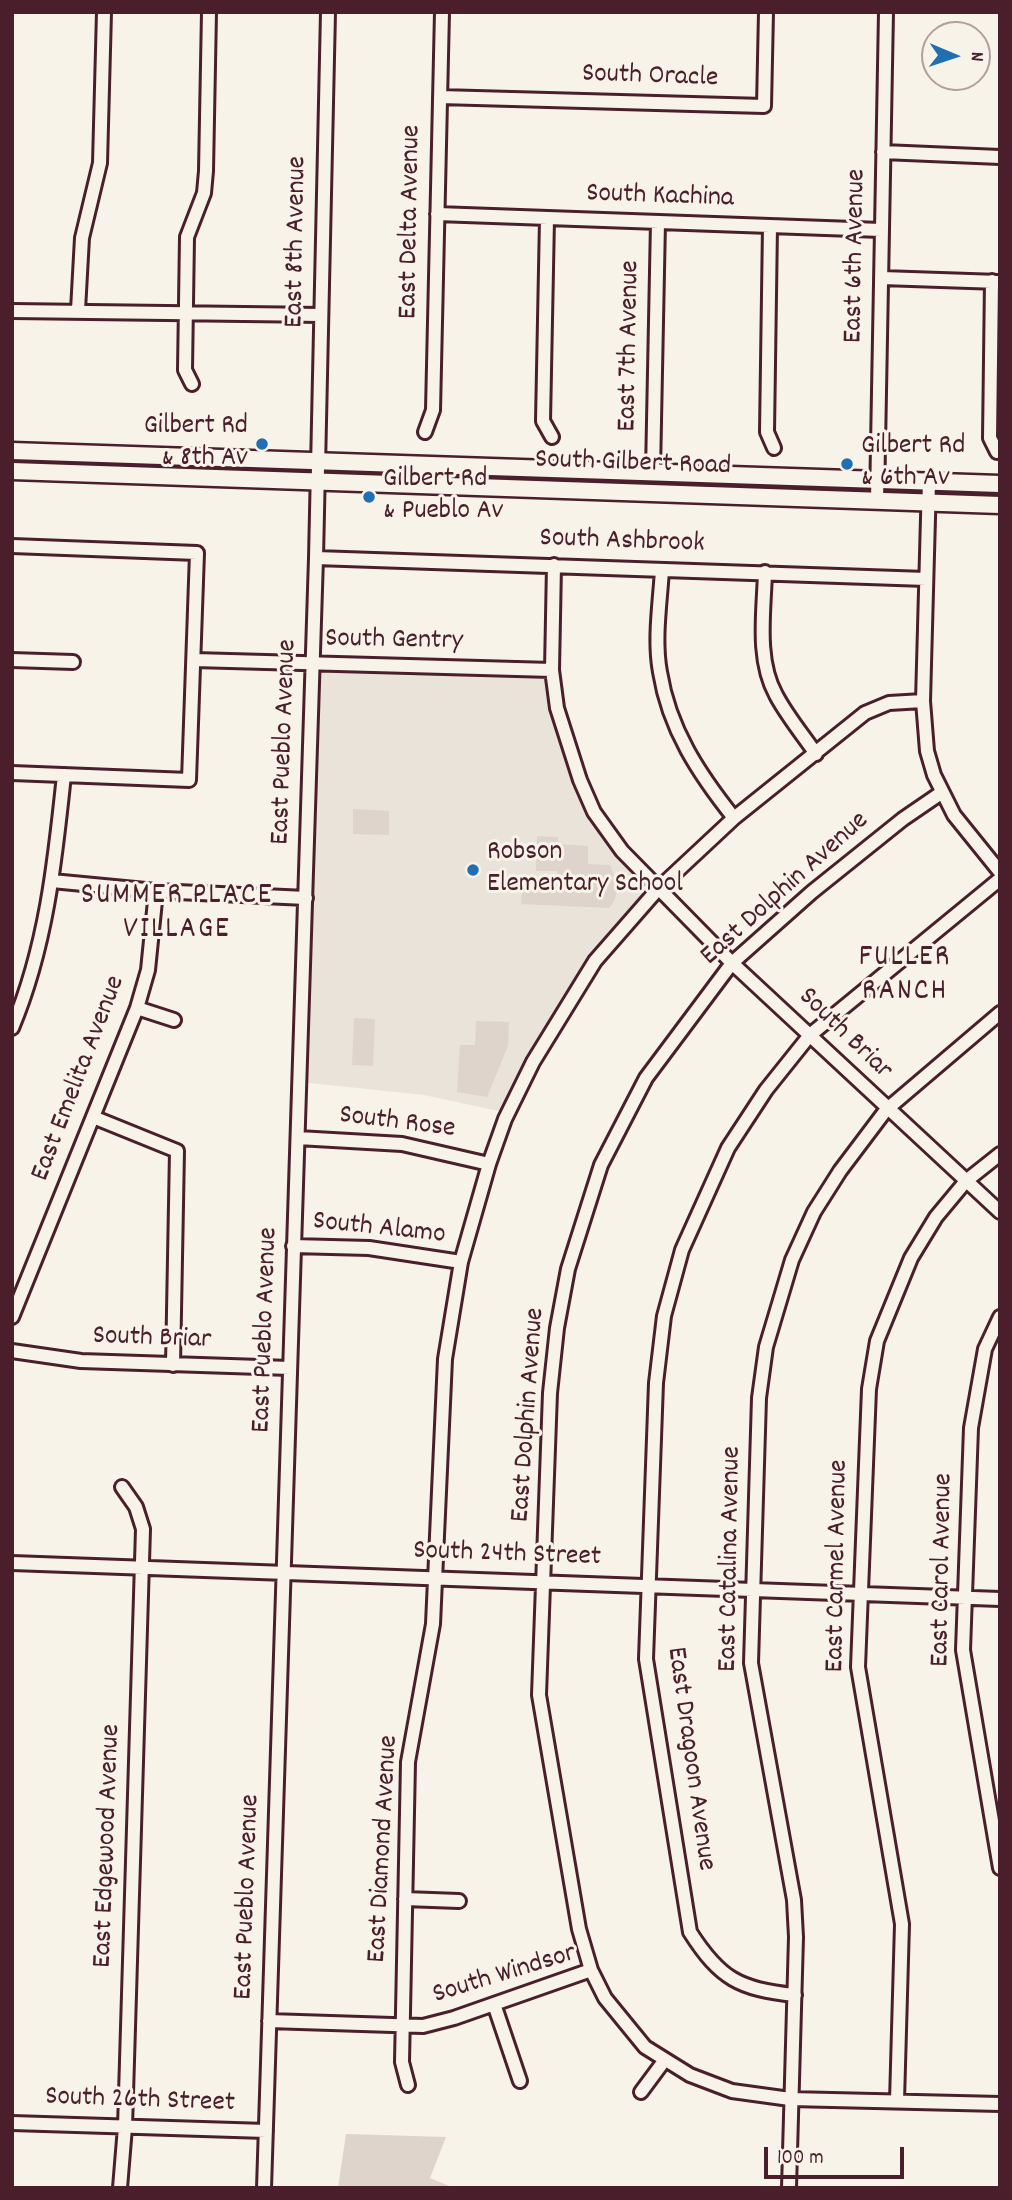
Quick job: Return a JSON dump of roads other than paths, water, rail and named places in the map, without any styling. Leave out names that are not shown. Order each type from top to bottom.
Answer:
[{"type":"main road","name":"South Gilbert Road","points":[[12,451],[318,472],[1000,505]]},
{"type":"main road","points":[[12,460],[44,460],[70,453]]},
{"type":"main road","name":"South Gilbert Road","points":[[12,471],[653,471],[1000,484]]},
{"type":"street","points":[[78,310],[84,221],[92,203],[100,163],[104,12]]},
{"type":"street","points":[[192,384],[185,370],[187,237],[204,193],[209,12]]},
{"type":"street","name":"East 8th Avenue","points":[[318,472],[328,12]]},
{"type":"street","name":"East Delta Avenue","points":[[425,432],[433,410],[442,12]]},
{"type":"street","name":"South Oracle","points":[[440,97],[764,106],[766,12]]},
{"type":"street","name":"East 6th Avenue","points":[[877,500],[886,12]]},
{"type":"street","points":[[883,152],[1000,157]]},
{"type":"street","name":"South Kachina","points":[[437,214],[881,230]]},
{"type":"street","points":[[547,219],[543,421],[552,437]]},
{"type":"street","name":"East 7th Avenue","points":[[653,471],[658,222]]},
{"type":"street","points":[[770,226],[767,432],[774,448]]},
{"type":"street","points":[[882,278],[996,282],[990,438],[997,452]]},
{"type":"street","points":[[12,311],[321,315]]},
{"type":"street","name":"East Pueblo Avenue","points":[[264,2188],[318,472]]},
{"type":"street","points":[[929,481],[923,701],[927,751],[942,793],[954,815],[1000,872]]},
{"type":"street","points":[[12,546],[197,553],[190,780],[12,773]]},
{"type":"street","name":"South Ashbrook","points":[[316,558],[926,579]]},
{"type":"street","points":[[554,565],[552,670],[561,720],[594,812],[622,851],[659,889]]},
{"type":"street","points":[[662,570],[659,670],[670,714],[702,779],[734,818]]},
{"type":"street","points":[[765,572],[763,636],[766,668],[775,694],[816,754]]},
{"type":"street","points":[[12,660],[73,662]]},
{"type":"street","name":"South Gentry","points":[[194,660],[552,670]]},
{"type":"street","name":"East Diamond Avenue","points":[[408,2085],[402,2062],[402,2025],[408,1762],[433,1623],[445,1359],[461,1262],[474,1208],[505,1119],[533,1062],[595,961],[659,889],[734,818],[865,713],[889,703],[923,701]]},
{"type":"street","points":[[12,1028],[40,947],[52,881],[64,775]]},
{"type":"street","name":"East Dolphin Avenue","points":[[591,1970],[579,1929],[539,1695],[550,1393],[563,1293],[583,1216],[601,1165],[646,1078],[732,963],[811,892],[903,819],[942,793]]},
{"type":"street","name":"East Dragoon Avenue","points":[[795,1995],[745,1987],[707,1958],[690,1932],[646,1659],[656,1383],[664,1316],[682,1250],[728,1149],[766,1090],[810,1035],[1000,879]]},
{"type":"street","points":[[52,881],[156,891],[306,898]]},
{"type":"street","name":"South Briar","points":[[659,889],[886,1110],[1000,1212]]},
{"type":"street","name":"East Emelita Avenue","points":[[12,1317],[137,1007],[148,970],[156,891]]},
{"type":"street","points":[[137,1007],[174,1020]]},
{"type":"street","name":"East Catalina Avenue","points":[[789,2188],[795,1995],[794,1900],[751,1663],[759,1398],[766,1347],[778,1298],[814,1212],[840,1171],[886,1110],[1000,1013]]},
{"type":"street","points":[[93,1116],[177,1151],[173,1365]]},
{"type":"street","name":"South Rose","points":[[298,1138],[402,1144],[489,1164]]},
{"type":"street","name":"East Carmel Avenue","points":[[897,2101],[902,1924],[858,1667],[869,1389],[877,1341],[893,1295],[911,1258],[936,1217],[966,1181],[1000,1154]]},
{"type":"street","name":"South Alamo","points":[[293,1246],[369,1248],[461,1262]]},
{"type":"street","name":"East Carol Avenue","points":[[1000,1317],[985,1349],[976,1387],[971,1428],[963,1650],[1000,1868]]},
{"type":"street","name":"South Briar","points":[[12,1351],[60,1360],[290,1368]]},
{"type":"street","name":"East Edgewood Avenue","points":[[120,2188],[125,2127],[143,1529],[136,1507],[122,1487]]},
{"type":"street","name":"South 24th Street","points":[[12,1563],[1000,1599]]},
{"type":"street","points":[[405,1899],[459,1901]]},
{"type":"street","name":"South Windsor","points":[[269,2021],[423,2026],[591,1970],[605,1998],[645,2048],[690,2075],[732,2091],[790,2099],[1000,2104]]},
{"type":"street","points":[[494,2004],[520,2081]]},
{"type":"street","points":[[640,2092],[664,2061]]},
{"type":"street","name":"South 26th Street","points":[[12,2123],[266,2131]]},
{"type":"place","name":"Gilbert Rd & 8th Av","points":[[262,444]]},
{"type":"place","name":"Gilbert Rd & 6th Av","points":[[847,464]]},
{"type":"place","name":"Gilbert Rd & Pueblo Av","points":[[369,497]]},
{"type":"place","name":"Robson Elementary School","points":[[473,870]]},
{"type":"district","name":"SUMMER PLACE VILLAGE","points":[[177,915]]},
{"type":"district","name":"FULLER RANCH","points":[[905,977]]}]
